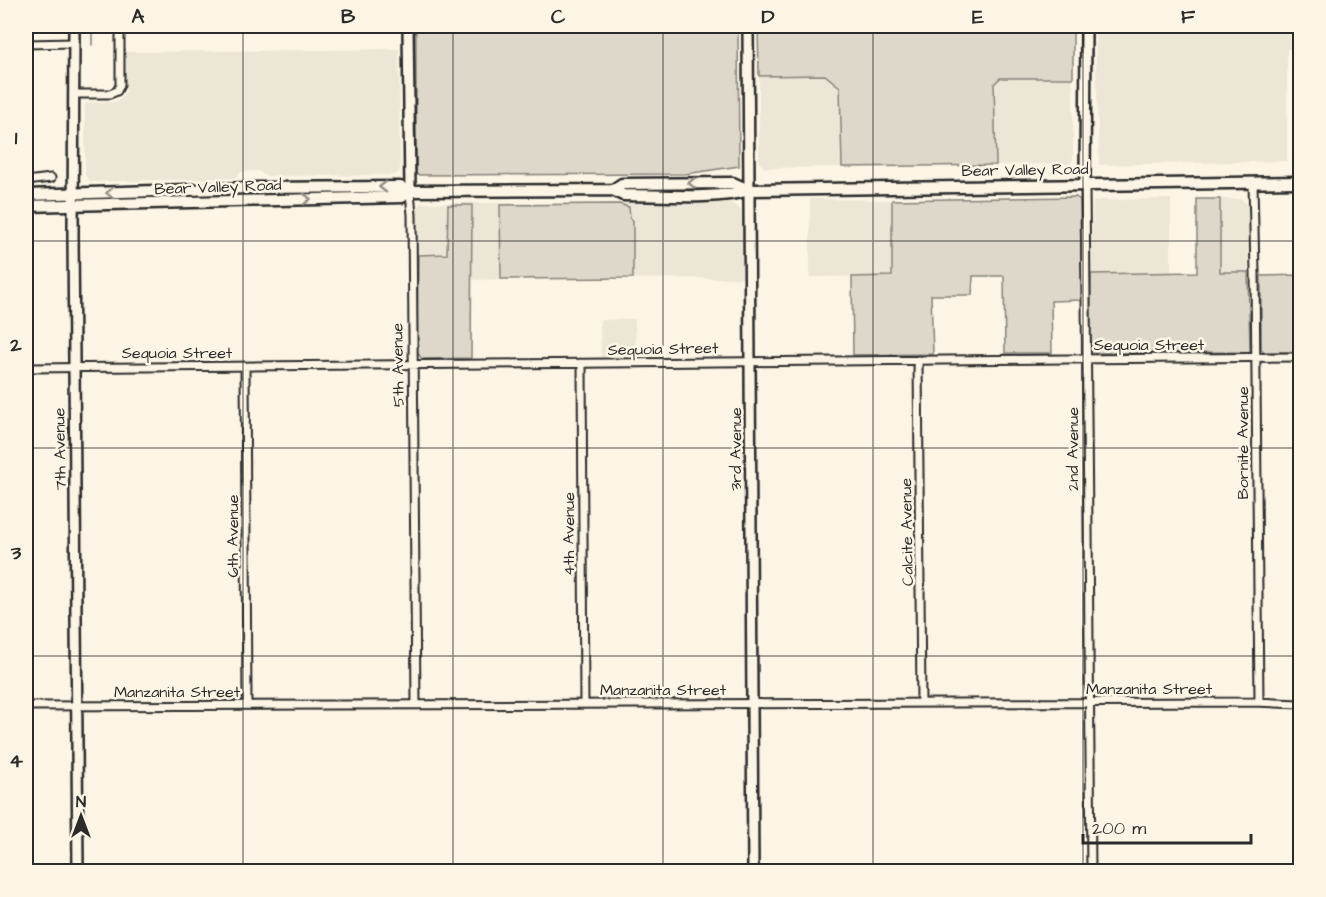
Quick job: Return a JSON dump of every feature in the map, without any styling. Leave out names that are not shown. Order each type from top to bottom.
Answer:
[{"type":"main road","name":"Bear Valley Road","points":[[26,206],[73,200],[251,188],[400,187],[410,191],[613,190],[623,195],[734,194],[749,190],[1300,182]]},
{"type":"main road","points":[[186,202],[205,197],[246,195],[250,193],[251,188]]},
{"type":"main road","name":"Bear Valley Road","points":[[26,195],[73,200],[186,202],[402,197],[410,191]]},
{"type":"street","name":"7th Avenue","points":[[74,26],[73,200],[78,872]]},
{"type":"street","points":[[74,94],[110,94],[117,91],[120,85],[120,26]]},
{"type":"street","name":"5th Avenue","points":[[408,26],[416,705]]},
{"type":"street","name":"3rd Avenue","points":[[748,26],[753,872]]},
{"type":"street","name":"2nd Avenue","points":[[1086,26],[1085,184],[1091,872]]},
{"type":"street","points":[[26,44],[74,43]]},
{"type":"street","points":[[26,181],[51,178]]},
{"type":"street","name":"Bornite Avenue","points":[[1252,183],[1259,702]]},
{"type":"street","name":"Sequoia Street","points":[[26,368],[1300,357]]},
{"type":"street","name":"Calcite Avenue","points":[[918,360],[921,703]]},
{"type":"street","name":"4th Avenue","points":[[582,364],[584,704]]},
{"type":"street","name":"6th Avenue","points":[[245,366],[247,705]]},
{"type":"street","name":"Manzanita Street","points":[[26,706],[1259,702],[1300,704]]},
{"type":"street","points":[[1140,872],[1220,872]]},
{"type":"shaded area","points":[[416,26],[738,26],[739,166],[685,174],[416,175]]},
{"type":"shaded area","points":[[758,26],[1073,26],[1073,78],[1000,78],[994,84],[996,165],[842,167],[840,87],[825,75],[759,76]]},
{"type":"shaded area","points":[[1095,26],[1300,26],[1300,49],[1287,49],[1287,161],[1099,165]]},
{"type":"shaded area","points":[[399,49],[400,171],[395,175],[266,176],[258,171],[241,172],[235,178],[91,182],[85,176],[85,103],[115,102],[122,98],[126,91],[126,52]]},
{"type":"shaded area","points":[[825,75],[840,87],[842,167],[765,168],[759,162],[759,76]]},
{"type":"shaded area","points":[[1000,78],[1073,78],[1073,160],[1070,164],[996,165],[994,84]]},
{"type":"shaded area","points":[[1076,197],[1080,200],[1082,300],[1051,301],[1052,353],[1005,353],[1004,276],[973,276],[972,295],[931,295],[933,354],[853,355],[852,277],[892,276],[892,200]]},
{"type":"shaded area","points":[[810,199],[892,200],[892,276],[810,277]]},
{"type":"shaded area","points":[[1171,199],[1171,273],[1091,274],[1093,202]]},
{"type":"shaded area","points":[[1197,199],[1220,199],[1220,272],[1248,272],[1250,352],[1095,353],[1090,348],[1091,274],[1197,272]]},
{"type":"shaded area","points":[[1220,199],[1241,199],[1248,205],[1248,272],[1220,272]]},
{"type":"shaded area","points":[[421,203],[731,203],[741,209],[744,278],[417,280],[417,210]]},
{"type":"shaded area","points":[[619,204],[629,207],[633,222],[633,278],[501,279],[500,205]]},
{"type":"shaded area","points":[[448,205],[472,205],[471,358],[422,359],[417,352],[418,255],[447,254]]},
{"type":"shaded area","points":[[1300,275],[1300,352],[1264,352],[1261,349],[1261,276]]},
{"type":"shaded area","points":[[635,319],[636,356],[601,357],[600,320]]},
{"type":"waterway","points":[[92,26],[92,45]]}]
